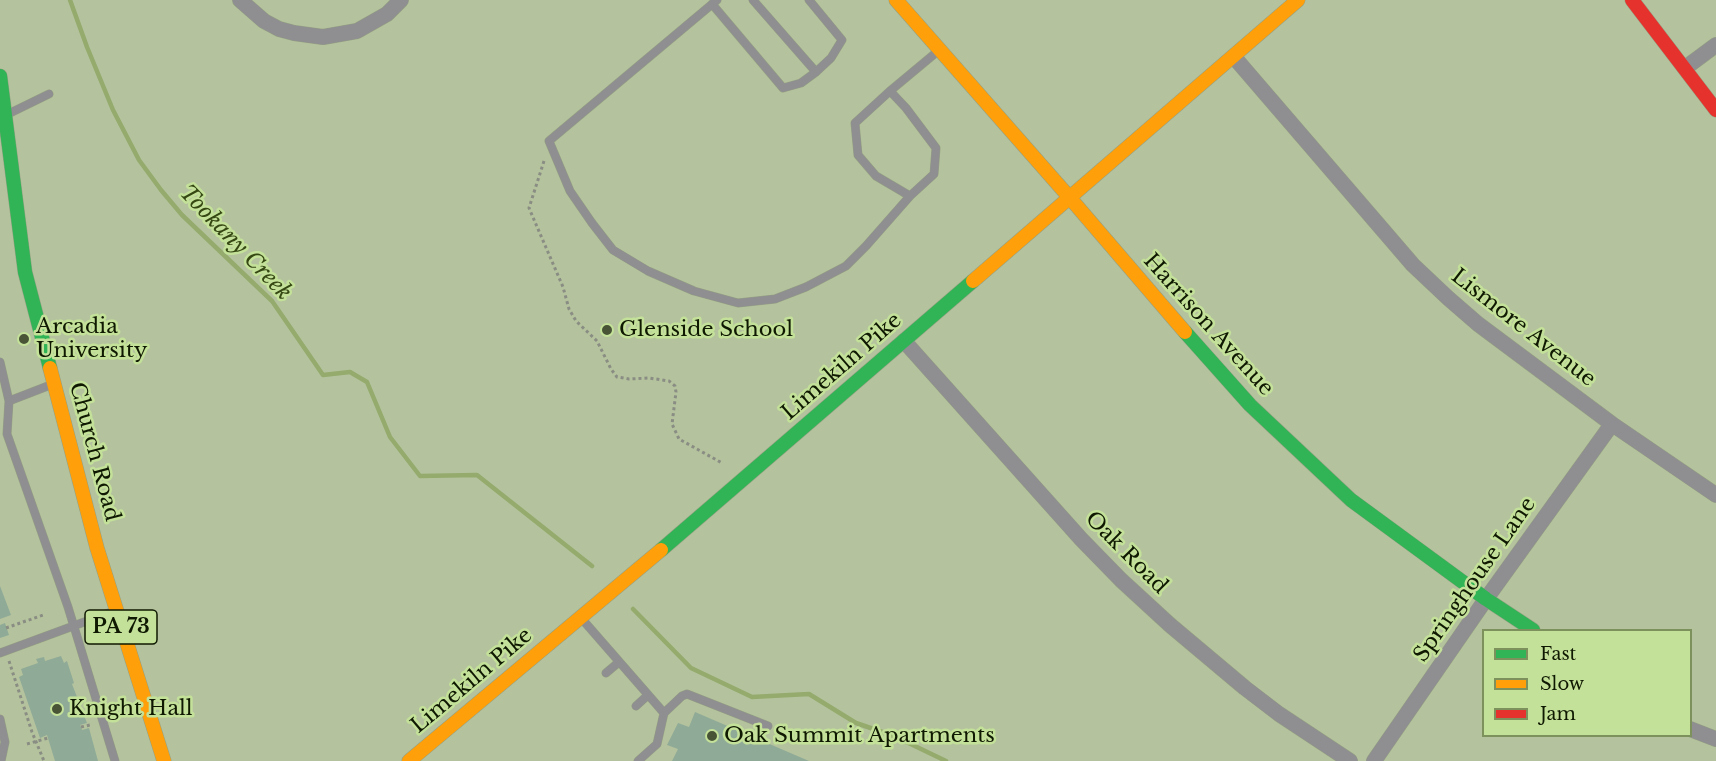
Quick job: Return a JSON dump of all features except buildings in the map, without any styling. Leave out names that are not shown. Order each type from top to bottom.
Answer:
[{"type":"main road","name":"Harrison Avenue","points":[[896,0],[1216,369],[1296,450],[1351,500],[1486,599],[1531,629]]},
{"type":"main road","name":"Limekiln Pike","points":[[409,761],[581,618],[1298,0]]},
{"type":"main road","points":[[1632,0],[1716,111]]},
{"type":"main road","name":"Church Road","points":[[0,76],[25,272],[97,548],[164,761]]},
{"type":"street","points":[[240,0],[264,21],[279,28],[294,33],[323,37],[357,31],[387,14],[401,0]]},
{"type":"street","points":[[1685,68],[1716,45]]},
{"type":"street","name":"Lismore Avenue","points":[[1234,57],[1413,265],[1478,324],[1612,424],[1716,495]]},
{"type":"street","name":"Oak Road","points":[[904,341],[1121,580],[1245,688],[1278,714],[1350,761]]},
{"type":"street","name":"Springhouse Lane","points":[[1374,761],[1486,599],[1612,424]]},
{"type":"street","points":[[1692,730],[1716,739]]},
{"type":"lane","points":[[753,0],[816,72]]},
{"type":"lane","points":[[808,0],[842,40],[831,58],[801,82],[783,88],[715,2],[549,141],[570,190],[613,250],[648,272],[694,291],[738,303],[775,299],[806,287],[846,266],[910,196],[934,174],[936,148],[890,91]]},
{"type":"lane","points":[[910,196],[876,176],[858,155],[855,123],[940,50]]},
{"type":"lane","points":[[5,116],[49,94]]},
{"type":"lane","points":[[0,362],[9,401],[7,434],[9,441],[73,625],[115,761]]},
{"type":"lane","points":[[0,406],[54,383]]},
{"type":"lane","points":[[0,437],[9,441]]},
{"type":"lane","points":[[0,653],[116,610]]},
{"type":"lane","points":[[581,618],[664,713]]},
{"type":"lane","points":[[606,673],[619,662]]},
{"type":"lane","points":[[638,761],[657,744],[664,713],[687,694],[768,726]]},
{"type":"lane","points":[[636,706],[648,695]]},
{"type":"lane","points":[[0,719],[5,742],[1,761]]},
{"type":"path","points":[[549,141],[529,208],[563,287],[569,309],[576,321],[597,341],[617,376],[629,379],[649,378],[669,381],[675,386],[672,424],[679,439],[722,463]]},
{"type":"path","points":[[6,628],[43,615]]},
{"type":"path","points":[[10,663],[44,761]]},
{"type":"path","points":[[81,727],[90,724]]},
{"type":"path","points":[[27,744],[48,738]]},
{"type":"waterway","name":"Tookany Creek","points":[[70,0],[113,110],[139,160],[182,215],[272,301],[323,375],[350,372],[367,382],[390,437],[420,476],[477,475],[592,566]]},
{"type":"waterway","name":"Tookany Creek","points":[[633,609],[691,668],[752,697],[809,694],[856,723],[894,736],[946,761]]},
{"type":"traffic: fast","points":[[0,76],[25,272],[50,368]]},
{"type":"traffic: fast","points":[[661,550],[973,281]]},
{"type":"traffic: fast","points":[[1185,332],[1250,405],[1351,500],[1486,599],[1531,629]]},
{"type":"traffic: slow","points":[[896,0],[1185,332]]},
{"type":"traffic: slow","points":[[973,281],[1298,0]]},
{"type":"traffic: slow","points":[[50,368],[97,548],[164,761]]},
{"type":"traffic: slow","points":[[409,761],[661,550]]},
{"type":"traffic: jam","points":[[1632,0],[1716,110]]},
{"type":"place","name":"Glenside School","points":[[607,330]]},
{"type":"place","name":"Arcadia University","points":[[24,339]]},
{"type":"place","name":"Knight Hall","points":[[57,709]]},
{"type":"place","name":"Oak Summit Apartments","points":[[712,736]]}]
